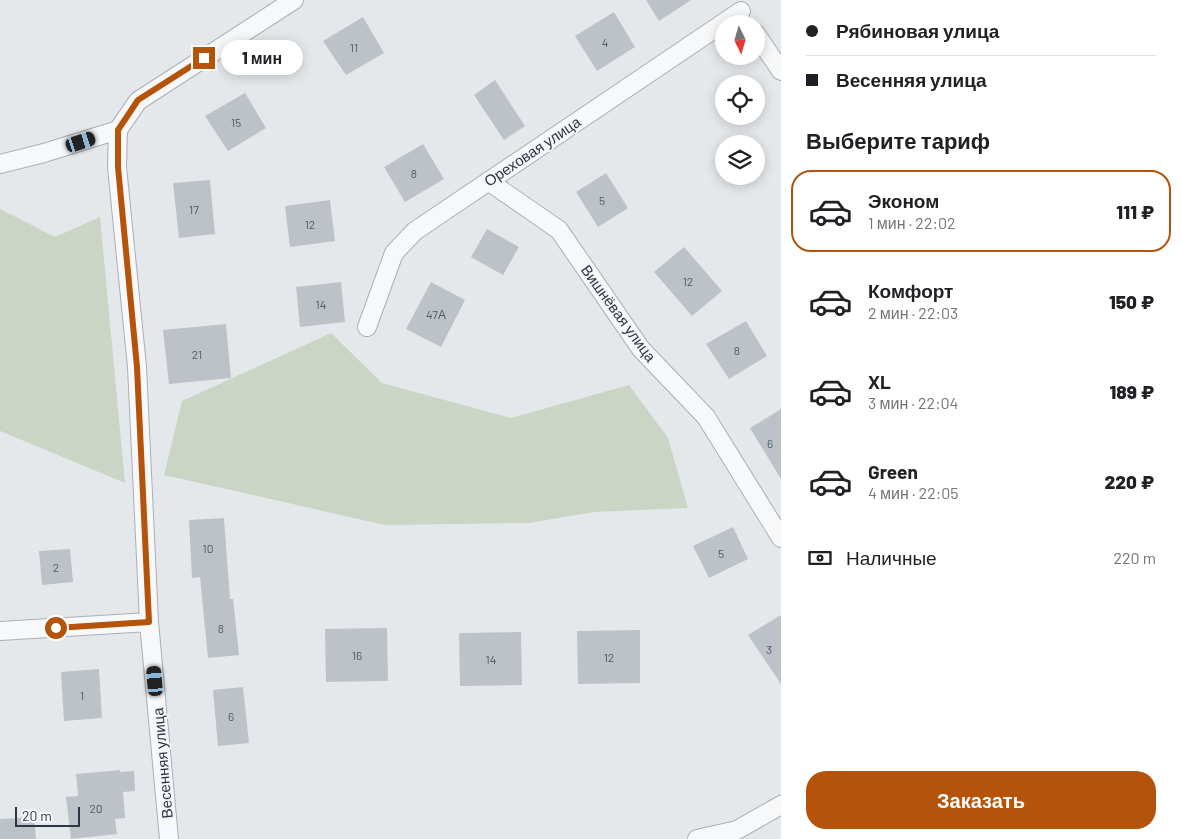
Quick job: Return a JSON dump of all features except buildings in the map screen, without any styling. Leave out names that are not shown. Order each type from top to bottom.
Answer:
[{"type":"street","points":[[0,164],[44,154],[118,130],[138,100],[294,0]]},
{"type":"street","name":"Ореховая улица","points":[[366,327],[394,253],[416,231],[741,12]]},
{"type":"street","points":[[765,47],[781,71]]},
{"type":"street","name":"Весенняя улица","points":[[118,130],[118,167],[137,367],[149,622],[169,839]]},
{"type":"street","name":"Вишнёвая улица","points":[[488,181],[558,230],[641,349],[706,417],[781,538]]},
{"type":"street","points":[[0,632],[149,622]]},
{"type":"street","points":[[696,839],[736,830],[781,805]]},
{"type":"green space","points":[[0,209],[55,237],[100,217],[125,483],[0,431]]},
{"type":"green space","points":[[331,333],[382,383],[511,418],[629,385],[668,438],[688,508],[594,512],[529,523],[385,525],[164,475],[182,401]]},
{"type":"route","points":[[56,628],[149,622],[137,367],[118,167],[118,130],[138,100],[204,58]]}]
